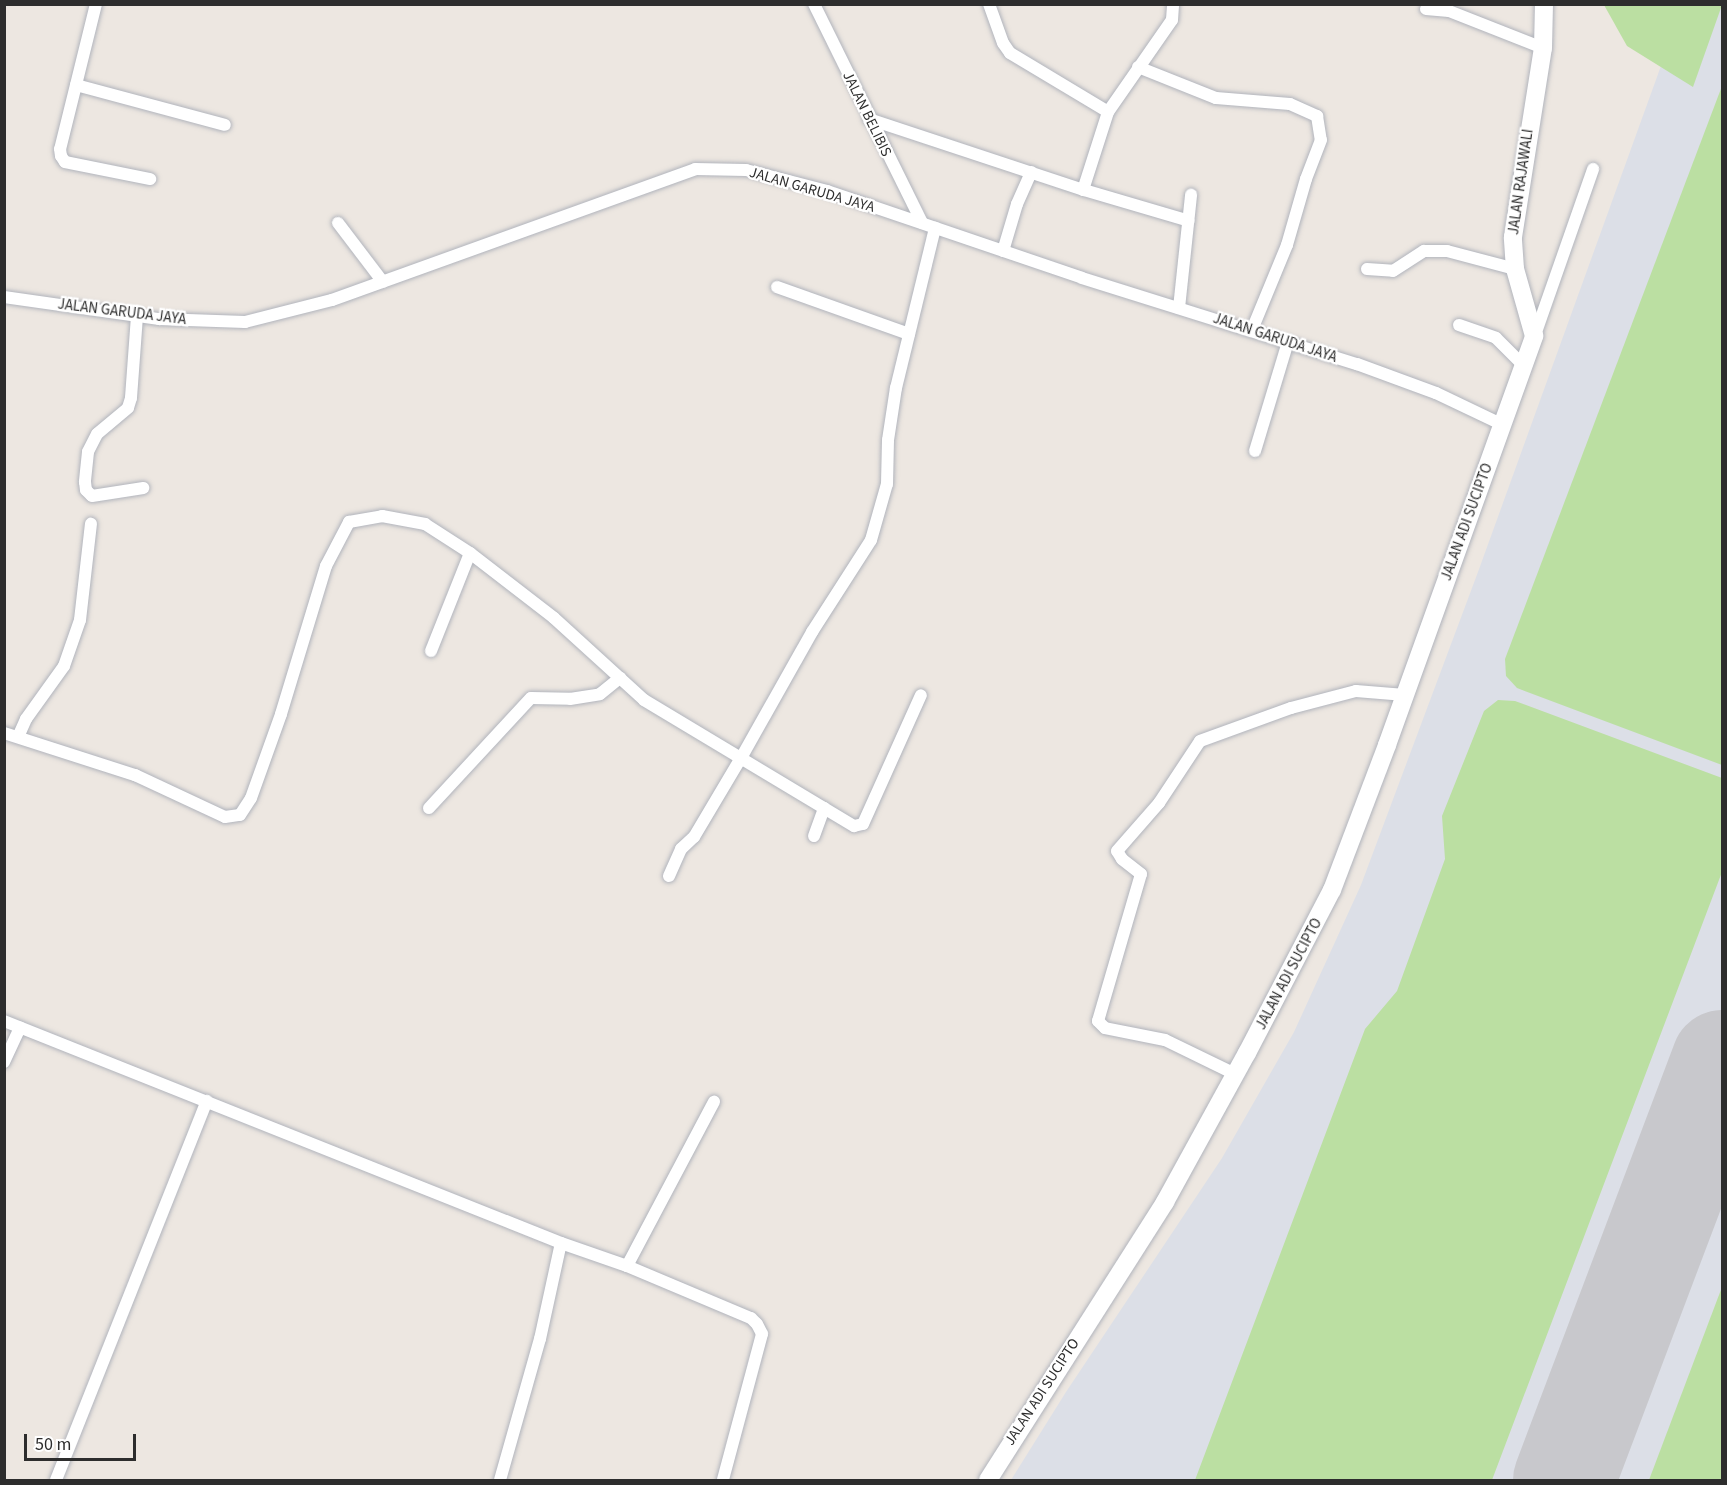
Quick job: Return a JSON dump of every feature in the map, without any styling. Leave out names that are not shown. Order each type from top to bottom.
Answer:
[{"type":"street","points":[[96,4],[60,149],[65,162],[150,179]]},
{"type":"street","name":"JALAN BELIBIS","points":[[814,4],[922,224]]},
{"type":"street","points":[[989,4],[1003,43],[1010,53],[1108,112]]},
{"type":"street","points":[[1083,190],[1108,112],[1172,20],[1173,4]]},
{"type":"street","name":"JALAN RAJAWALI","points":[[1534,336],[1515,269],[1513,237],[1543,48],[1544,4]]},
{"type":"street","points":[[1426,9],[1449,11],[1543,48]]},
{"type":"street","points":[[1138,67],[1216,98],[1290,104],[1317,116],[1321,140],[1306,179],[1287,245],[1252,330]]},
{"type":"street","points":[[76,85],[225,125]]},
{"type":"street","points":[[869,119],[1083,190],[1189,221]]},
{"type":"street","name":"JALAN GARUDA JAYA","points":[[4,297],[137,316],[245,322],[332,300],[694,168],[746,170],[827,191],[1003,251],[1288,342],[1436,393],[1503,425]]},
{"type":"street","points":[[1503,425],[1593,169]]},
{"type":"street","points":[[1003,251],[1017,204],[1030,172]]},
{"type":"street","points":[[1179,308],[1191,195]]},
{"type":"street","points":[[338,223],[383,282]]},
{"type":"street","points":[[669,876],[681,849],[694,837],[812,632],[871,540],[887,484],[888,440],[909,334],[935,228]]},
{"type":"street","points":[[1366,269],[1393,271],[1424,252],[1447,251],[1515,269]]},
{"type":"street","points":[[777,287],[909,334]]},
{"type":"street","points":[[137,316],[131,398],[128,408],[97,434],[88,452],[85,482],[86,490],[92,496],[142,488]]},
{"type":"street","points":[[1459,324],[1496,338],[1524,366]]},
{"type":"street","points":[[1255,451],[1288,342]]},
{"type":"street","name":"JALAN ADI SUCIPTO","points":[[988,1480],[1165,1202],[1332,890],[1503,425]]},
{"type":"street","points":[[4,734],[135,775],[225,817],[240,815],[251,798],[281,714],[326,566],[349,522],[382,516],[425,524],[470,553],[554,618],[644,700],[854,826],[863,824],[921,694]]},
{"type":"street","points":[[18,737],[26,718],[64,666],[80,620],[92,524]]},
{"type":"street","points":[[431,651],[470,553]]},
{"type":"street","points":[[429,808],[531,698],[570,699],[600,694],[620,678]]},
{"type":"street","points":[[1235,1074],[1165,1040],[1106,1028],[1098,1021],[1141,874],[1122,859],[1117,850],[1159,803],[1200,741],[1291,708],[1356,691],[1405,695]]},
{"type":"street","points":[[814,837],[824,808]]},
{"type":"street","points":[[4,1021],[751,1317],[762,1334],[723,1480]]},
{"type":"street","points":[[4,1062],[20,1026]]},
{"type":"street","points":[[56,1480],[207,1101]]},
{"type":"street","points":[[627,1266],[714,1102]]},
{"type":"street","points":[[500,1480],[540,1340],[561,1243]]},
{"type":"shaded area","points":[[1683,5],[1722,5],[1722,1480],[1011,1480],[1066,1392],[1222,1158],[1294,1032],[1361,885],[1478,572]]},
{"type":"green space","points":[[1604,5],[1722,5],[1693,87],[1627,46]]},
{"type":"green space","points":[[1722,86],[1722,765],[1517,688],[1506,676],[1505,659]]},
{"type":"green space","points":[[1498,700],[1515,701],[1722,778],[1722,872],[1492,1480],[1195,1480],[1365,1029],[1397,991],[1445,859],[1442,816],[1484,711]]},
{"type":"green space","points":[[1722,1287],[1722,1480],[1649,1480]]},
{"type":"runway","points":[[1564,1480],[1722,1061]]}]
